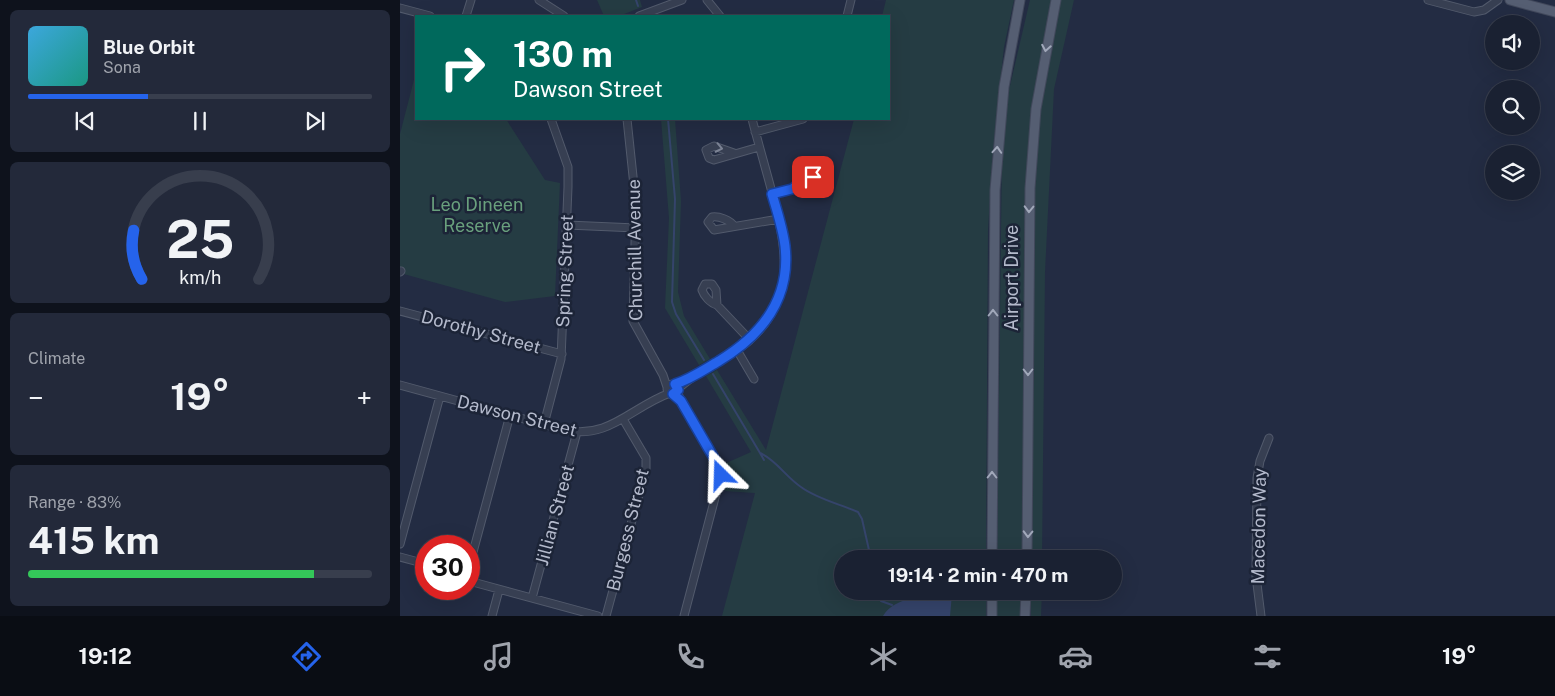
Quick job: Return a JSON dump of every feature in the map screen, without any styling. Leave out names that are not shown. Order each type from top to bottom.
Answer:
[{"type":"main road","name":"Airport Drive","points":[[992,550],[994,190],[1004,87],[1020,0]]},
{"type":"main road","name":"Airport Drive","points":[[1027,550],[1030,188],[1036,110],[1056,0]]},
{"type":"main road","points":[[1510,0],[1555,12]]},
{"type":"main road","points":[[992,600],[992,616]]},
{"type":"main road","points":[[1025,616],[1026,600]]},
{"type":"street","points":[[466,15],[471,0]]},
{"type":"street","points":[[539,0],[562,15]]},
{"type":"street","points":[[642,15],[682,0]]},
{"type":"street","points":[[707,0],[719,15]]},
{"type":"street","points":[[847,15],[851,0]]},
{"type":"street","points":[[1428,0],[1474,12],[1484,10],[1498,0]]},
{"type":"street","points":[[400,8],[426,15]]},
{"type":"street","name":"Spring Street","points":[[544,424],[562,354],[567,226],[568,167],[551,120]]},
{"type":"street","name":"Churchill Avenue","points":[[627,120],[636,199],[633,321],[718,465],[721,475],[684,616]]},
{"type":"street","name":"Dawson Street","points":[[400,385],[577,432],[597,431],[622,419],[737,350],[750,340],[772,312],[781,289],[786,255],[779,219],[752,120]]},
{"type":"street","points":[[755,132],[799,120]]},
{"type":"street","points":[[734,153],[759,147]]},
{"type":"street","points":[[772,194],[792,189]]},
{"type":"street","points":[[734,226],[779,219]]},
{"type":"street","points":[[567,226],[636,228]]},
{"type":"street","points":[[717,305],[750,340]]},
{"type":"street","name":"Dorothy Street","points":[[400,311],[562,354]]},
{"type":"street","points":[[737,350],[754,378]]},
{"type":"street","points":[[400,544],[440,396]]},
{"type":"street","points":[[477,535],[510,415]]},
{"type":"street","name":"Burgess Street","points":[[606,616],[646,469],[646,458],[622,419]]},
{"type":"street","name":"Jillian Street","points":[[532,598],[577,432]]},
{"type":"street","name":"Macedon Way","points":[[1261,616],[1256,576],[1257,478],[1260,461],[1269,438]]},
{"type":"street","points":[[400,557],[415,561]]},
{"type":"street","points":[[480,584],[598,616]]},
{"type":"street","points":[[492,616],[499,590]]},
{"type":"green space","points":[[597,0],[640,0],[642,7],[622,15],[604,15]]},
{"type":"green space","points":[[886,0],[1014,0],[1004,47],[993,150],[988,230],[986,550],[834,550],[834,600],[986,600],[986,616],[722,616],[755,493],[725,491],[727,473],[724,464],[751,452],[706,376],[717,370],[766,450],[854,120],[890,120],[890,15],[882,15]]},
{"type":"green space","points":[[1030,0],[1053,0],[1034,105],[1025,550],[997,550],[1002,149],[1006,103]]},
{"type":"green space","points":[[1060,0],[1074,0],[1054,89],[1045,272],[1042,550],[1031,550],[1035,173],[1041,107],[1050,47]]},
{"type":"green space","name":"Leo Dineen Reserve","points":[[415,76],[415,120],[507,120],[545,180],[560,183],[555,296],[505,302],[400,273],[400,134]]},
{"type":"green space","points":[[661,120],[675,120],[681,201],[678,292],[684,316],[710,359],[699,365],[665,308],[669,218]]},
{"type":"green space","points":[[997,600],[1024,600],[1024,616],[997,616]]},
{"type":"green space","points":[[1031,600],[1042,600],[1041,616],[1031,616]]},
{"type":"water","points":[[904,600],[951,600],[950,616],[883,616],[896,604]]},
{"type":"waterway","points":[[636,0],[638,6]]},
{"type":"waterway","points":[[668,120],[675,199],[672,302],[676,314],[704,360]]},
{"type":"waterway","points":[[713,374],[760,453],[807,491],[858,512],[862,519],[869,550]]},
{"type":"waterway","points":[[760,453],[764,460]]},
{"type":"waterway","points":[[880,600],[892,605]]},
{"type":"route","points":[[721,475],[716,460],[681,401],[673,394],[678,390],[675,384],[687,380],[737,350],[750,340],[766,322],[780,295],[786,263],[783,235],[772,194],[792,189],[808,177],[813,177]]}]
